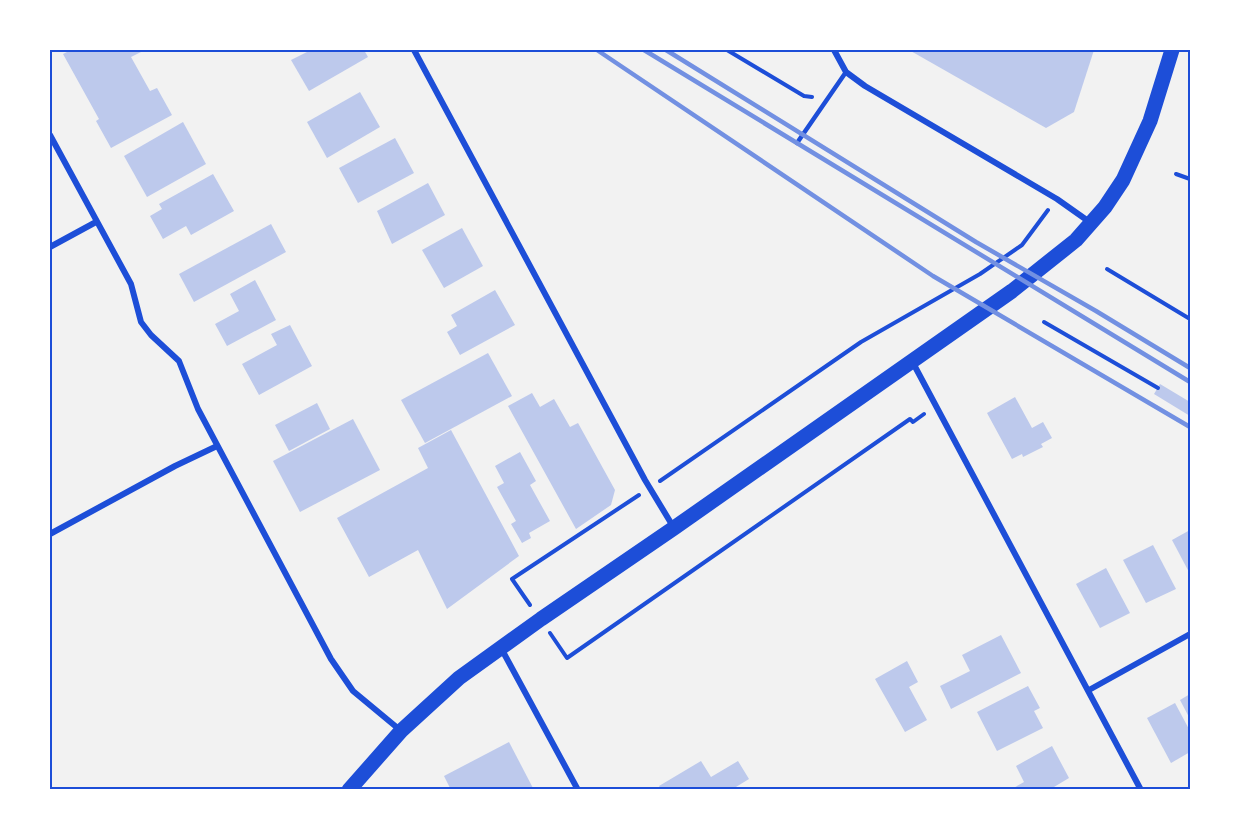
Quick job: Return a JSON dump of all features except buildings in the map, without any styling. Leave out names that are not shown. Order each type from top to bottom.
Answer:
[{"type":"main road","points":[[349,789],[401,731],[459,678],[1012,291],[1068,246],[1091,224],[1111,198],[1135,155],[1150,121],[1172,50]]},
{"type":"street","points":[[414,50],[645,480],[674,528]]},
{"type":"street","points":[[834,50],[846,72],[865,86],[1057,199],[1091,224]]},
{"type":"street","points":[[50,135],[130,284],[141,322],[151,335],[179,361],[198,409],[217,446],[342,678],[353,692],[401,731]]},
{"type":"street","points":[[50,247],[96,222]]},
{"type":"street","points":[[912,361],[1142,789]]},
{"type":"street","points":[[50,534],[175,466],[217,446]]},
{"type":"street","points":[[1089,690],[1191,634]]},
{"type":"street","points":[[501,648],[578,789]]},
{"type":"lane","points":[[797,143],[846,72]]},
{"type":"path","points":[[727,50],[804,96],[827,99]]},
{"type":"path","points":[[1176,174],[1191,179]]},
{"type":"path","points":[[1107,269],[1191,319]]},
{"type":"path","points":[[1044,322],[1158,388]]},
{"type":"railway","points":[[597,50],[933,276],[1190,427]]},
{"type":"railway","points":[[644,50],[1190,382]]},
{"type":"railway","points":[[666,50],[976,242],[1190,368]]}]
